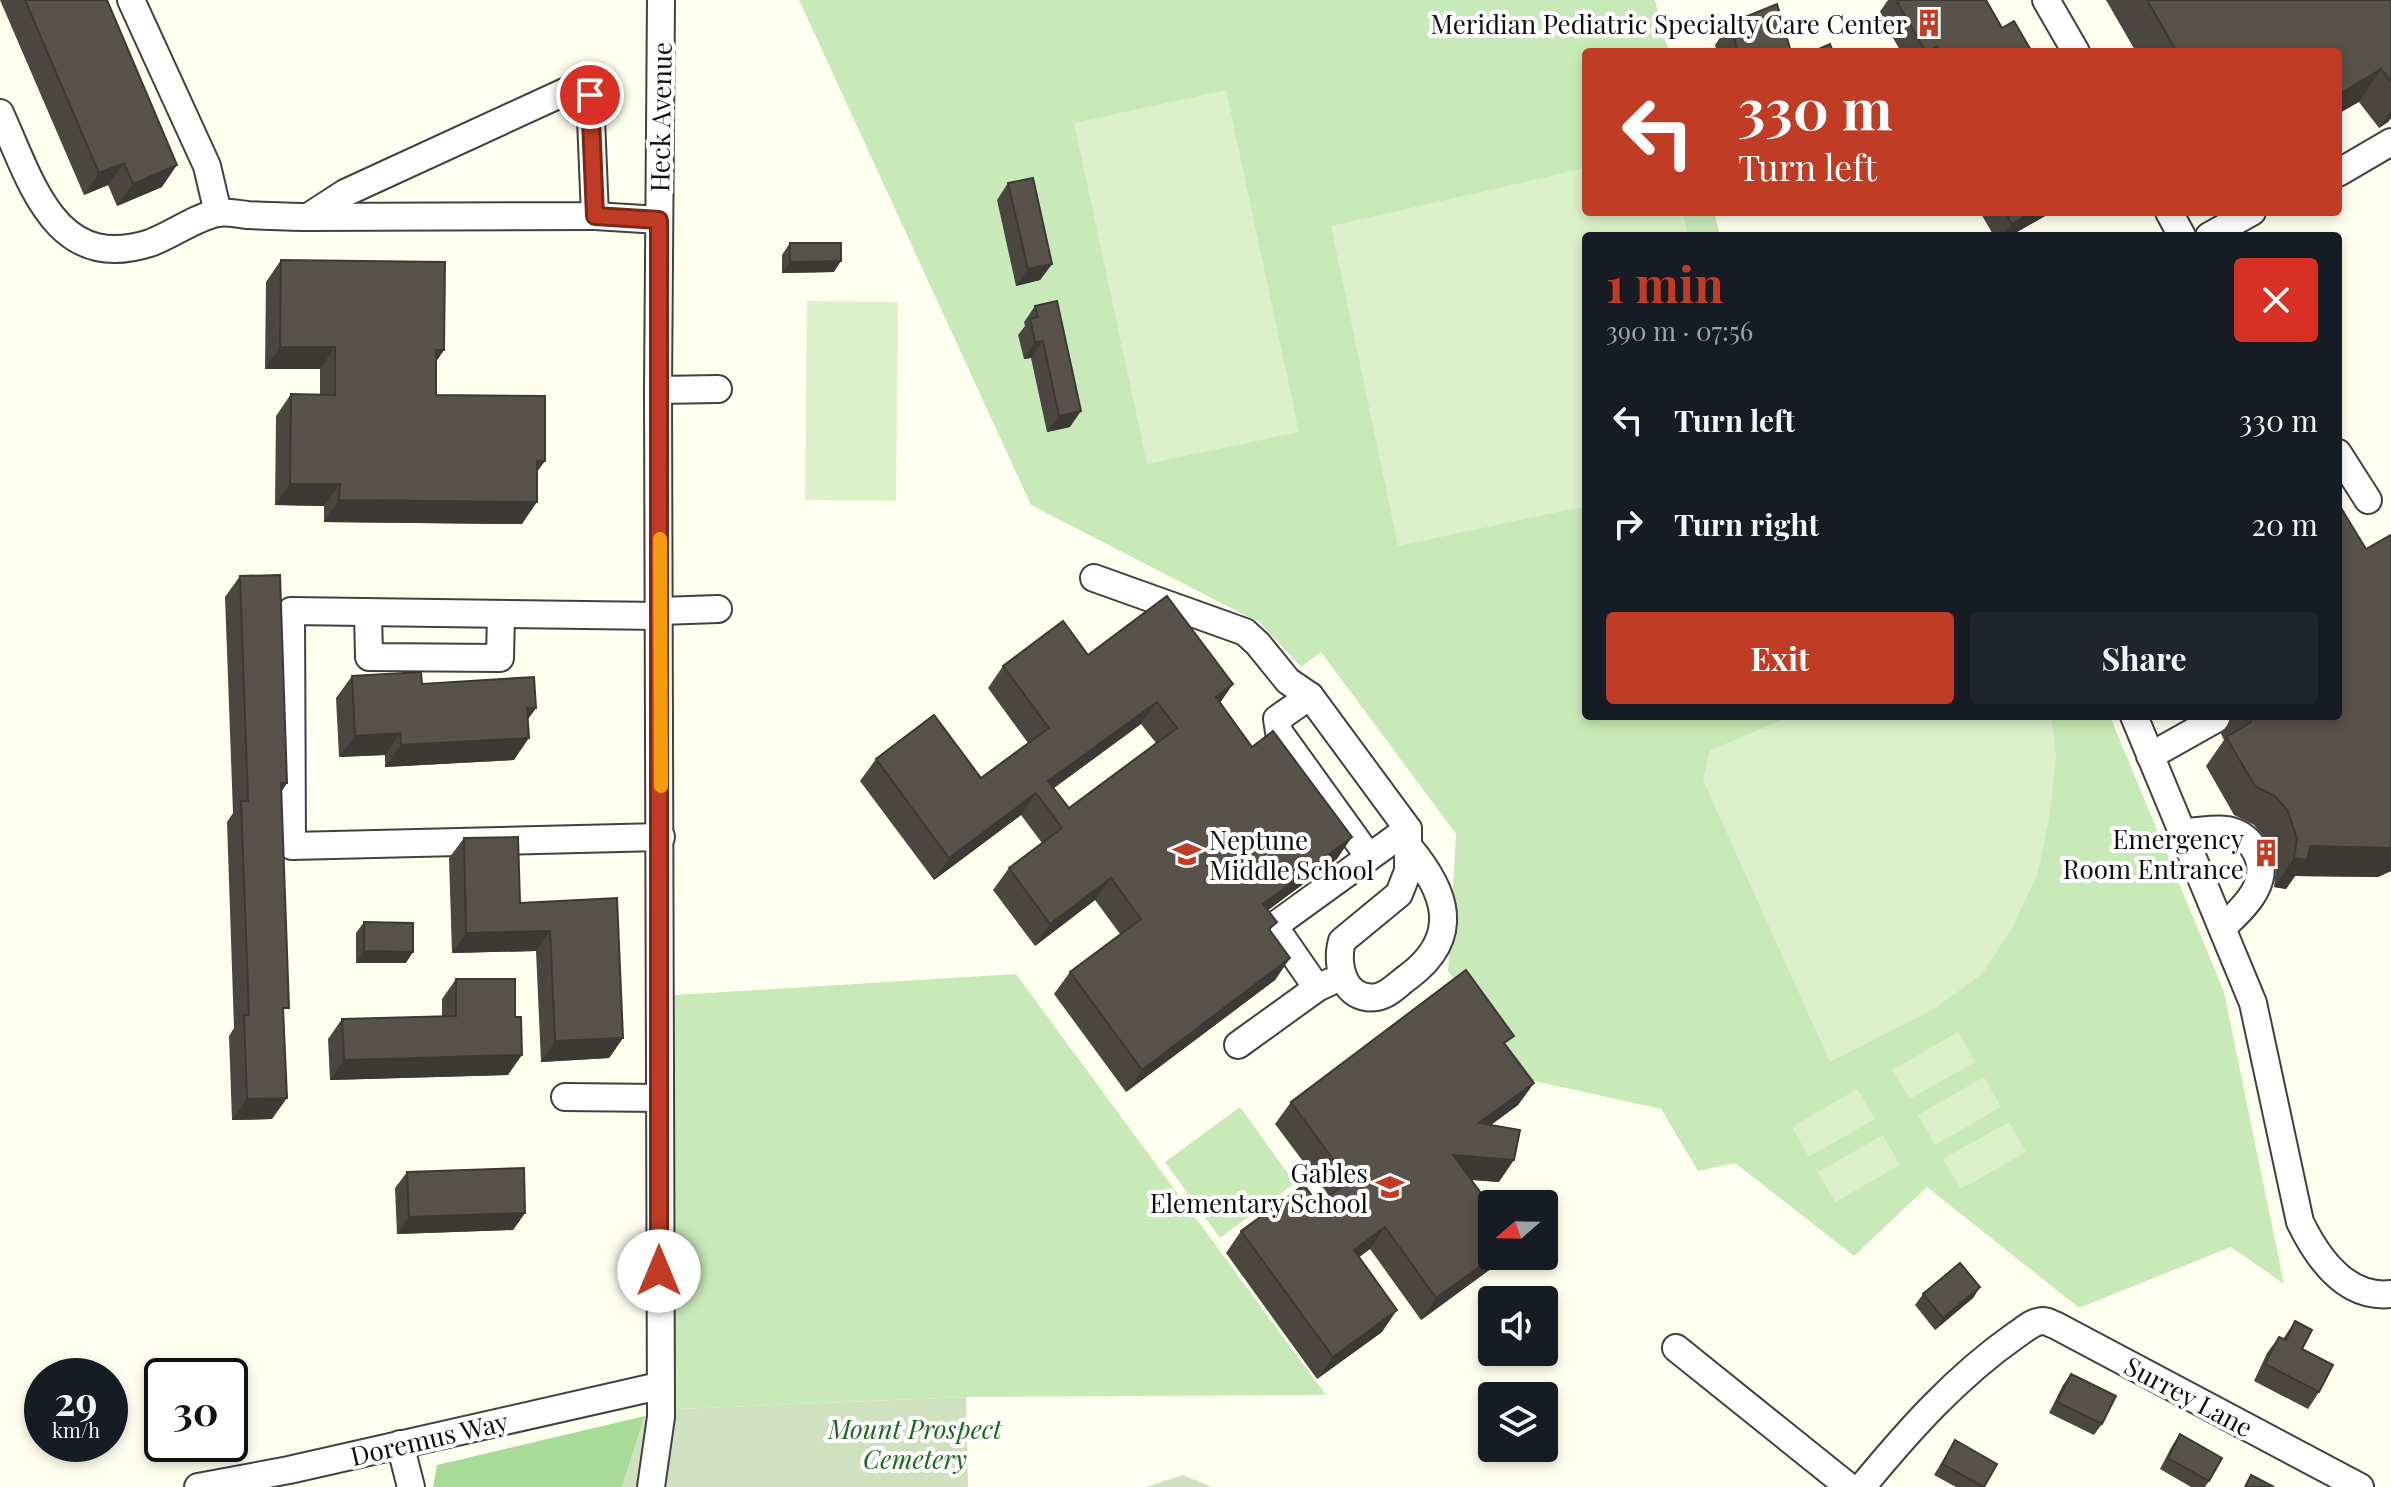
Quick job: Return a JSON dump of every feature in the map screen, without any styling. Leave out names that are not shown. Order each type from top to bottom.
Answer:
[{"type":"street","points":[[131,0],[207,166],[218,213]]},
{"type":"street","name":"Heck Avenue","points":[[651,1487],[661,1417],[658,390],[661,0]]},
{"type":"street","points":[[2046,0],[2074,48]]},
{"type":"street","points":[[308,217],[345,193],[569,90],[590,95],[595,216]]},
{"type":"street","points":[[0,113],[44,209],[66,233],[89,246],[118,250],[149,243],[218,213],[308,217],[595,216],[659,220]]},
{"type":"street","points":[[2342,171],[2391,142]]},
{"type":"street","points":[[2216,232],[2245,216]]},
{"type":"street","points":[[658,390],[718,389]]},
{"type":"street","points":[[2342,459],[2368,500]]},
{"type":"street","points":[[1094,578],[1245,632],[1288,681],[1310,696],[1408,837],[1438,887],[1443,910],[1442,937],[1420,968],[1386,993],[1377,997],[1356,993],[1342,976],[1338,961],[1342,941],[1399,894],[1408,871],[1408,837]]},
{"type":"street","points":[[661,837],[292,846],[291,611],[660,614],[718,609]]},
{"type":"street","points":[[368,613],[369,657],[500,658],[501,614]]},
{"type":"street","points":[[1310,696],[1277,719],[1279,732],[1369,857]]},
{"type":"street","points":[[2136,720],[2253,1003],[2300,1222],[2314,1251],[2339,1278],[2363,1291],[2391,1294]]},
{"type":"street","points":[[2150,756],[2214,720]]},
{"type":"street","points":[[2182,832],[2224,830],[2237,833],[2246,839],[2258,856],[2260,879],[2253,896],[2223,927]]},
{"type":"street","points":[[1317,988],[1274,926],[1369,857],[1408,837]]},
{"type":"street","points":[[1238,1045],[1317,988],[1342,976]]},
{"type":"street","points":[[565,1097],[660,1098]]},
{"type":"street","name":"Surrey Lane","points":[[1862,1487],[1903,1437],[1959,1380],[1987,1355],[2034,1323],[2043,1321],[2360,1487]]},
{"type":"street","points":[[1676,1348],[1849,1487]]},
{"type":"street","name":"Doremus Way","points":[[198,1487],[289,1470],[659,1386]]},
{"type":"street","points":[[400,1444],[411,1487]]},
{"type":"green space","points":[[799,0],[1655,0],[1668,48],[1582,48],[1582,216],[1715,216],[1719,232],[1582,232],[1582,720],[2112,720],[2224,992],[2284,1284],[2231,1247],[2079,1308],[1927,1187],[1854,1256],[1735,1163],[1698,1171],[1661,1109],[1525,1079],[1448,971],[1456,834],[1321,652],[1301,667],[1260,623],[1031,505]]},
{"type":"green space","points":[[1226,90],[1299,432],[1147,464],[1074,123]]},
{"type":"green space","points":[[1582,169],[1582,216],[1684,216],[1687,232],[1582,232],[1582,507],[1398,546],[1331,226]]},
{"type":"green space","points":[[807,301],[898,302],[896,501],[805,500]]},
{"type":"green space","points":[[1782,720],[2052,720],[2056,756],[2050,814],[2038,873],[2012,928],[1982,974],[1934,1009],[1830,1062],[1703,780],[1710,750]]},
{"type":"green space","points":[[1016,974],[1326,1395],[966,1397],[654,1410],[659,996]]},
{"type":"green space","points":[[1958,1032],[1975,1062],[1910,1099],[1892,1070]]},
{"type":"green space","points":[[1984,1077],[2001,1107],[1935,1145],[1918,1115]]},
{"type":"green space","points":[[1857,1089],[1875,1119],[1809,1157],[1792,1127]]},
{"type":"green space","points":[[1240,1107],[1295,1183],[1220,1238],[1165,1162]]},
{"type":"green space","points":[[2009,1122],[2026,1152],[1961,1189],[1943,1159]]},
{"type":"green space","points":[[1883,1135],[1900,1165],[1835,1202],[1818,1172]]},
{"type":"green space","name":"Mount Prospect Cemetery","points":[[966,1397],[968,1487],[622,1487],[645,1416],[654,1410]]},
{"type":"green space","points":[[645,1416],[622,1487],[433,1487],[437,1465]]},
{"type":"green space","points":[[1183,1475],[1212,1487],[1146,1487]]},
{"type":"building","points":[[25,0],[107,0],[177,165],[133,184],[124,163],[99,173]]},
{"type":"building","name":"Meridian Pediatric Specialty Care Center","points":[[1896,0],[1986,0],[2002,28],[2014,21],[2030,48],[1937,46],[1924,48]]},
{"type":"building","points":[[2147,0],[2391,0],[2391,82],[2381,69],[2342,93],[2342,48],[2175,48]]},
{"type":"building","points":[[1777,4],[1790,48],[1737,48],[1730,23]]},
{"type":"building","points":[[1033,178],[1052,264],[1028,269],[1008,183]]},
{"type":"building","points":[[2007,216],[2025,216],[2012,224]]},
{"type":"building","points":[[790,243],[841,243],[841,261],[790,262]]},
{"type":"building","points":[[281,260],[445,262],[444,350],[436,350],[436,395],[545,396],[545,461],[537,461],[537,502],[339,500],[340,484],[290,484],[291,394],[335,395],[335,347],[280,347]]},
{"type":"building","points":[[1057,301],[1081,411],[1059,416],[1043,341],[1035,342],[1030,319],[1038,317],[1035,306]]},
{"type":"building","points":[[2342,510],[2366,549],[2391,535],[2391,848],[2310,846],[2307,860],[2294,858],[2297,839],[2288,811],[2275,796],[2255,786],[2226,737],[2251,722],[2342,720]]},
{"type":"building","points":[[280,575],[287,783],[281,783],[289,1008],[283,1008],[287,1098],[247,1099],[244,1015],[249,1015],[241,801],[248,801],[240,576]]},
{"type":"building","name":"Neptune Middle School","points":[[1167,596],[1233,684],[1216,697],[1252,747],[1273,731],[1352,837],[1263,904],[1277,922],[1269,929],[1290,958],[1142,1070],[1070,972],[1141,919],[1111,878],[1050,924],[1009,868],[1062,828],[1036,793],[949,858],[876,759],[934,715],[981,778],[1049,728],[1003,666],[1063,621],[1088,655]],"holes":[[[1157,702],[1177,728],[1069,808],[1048,781]]]},
{"type":"building","points":[[421,672],[422,684],[534,677],[536,708],[527,708],[529,738],[401,745],[400,733],[355,736],[352,676]]},
{"type":"building","points":[[518,837],[520,903],[617,898],[623,1038],[555,1041],[550,931],[466,933],[464,838]]},
{"type":"building","points":[[364,922],[413,923],[413,952],[364,951]]},
{"type":"building","name":"Gables Elementary School","points":[[1466,970],[1514,1036],[1504,1043],[1534,1083],[1479,1123],[1520,1130],[1514,1160],[1453,1155],[1479,1190],[1478,1268],[1436,1298],[1385,1227],[1354,1250],[1397,1310],[1333,1357],[1241,1231],[1304,1185],[1318,1204],[1349,1181],[1291,1102]]},
{"type":"building","points":[[456,979],[515,979],[515,1017],[521,1017],[522,1055],[344,1060],[342,1019],[456,1016]]},
{"type":"building","points":[[524,1168],[525,1213],[409,1217],[407,1172]]},
{"type":"building","points":[[1960,1263],[1980,1287],[1943,1318],[1923,1294]]},
{"type":"building","points":[[2295,1321],[2312,1330],[2302,1349],[2333,1365],[2319,1392],[2265,1364],[2279,1337],[2286,1340]]},
{"type":"building","points":[[2071,1374],[2116,1396],[2102,1424],[2057,1402]]},
{"type":"building","points":[[2180,1434],[2222,1458],[2209,1481],[2168,1458]]},
{"type":"building","points":[[1955,1440],[1997,1464],[1984,1487],[1942,1464]]},
{"type":"building","points":[[2251,1475],[2274,1487],[2245,1487]]},
{"type":"slow traffic","points":[[660,539],[661,786]]},
{"type":"place","name":"Meridian Pediatric Specialty Care Center","points":[[1929,23]]},
{"type":"place","name":"Emergency Room Entrance","points":[[2266,853]]},
{"type":"place","name":"Neptune Middle School","points":[[1187,854]]},
{"type":"place","name":"Gables Elementary School","points":[[1390,1187]]},
{"type":"route","points":[[590,95],[595,216],[659,220],[659,1271]]}]
